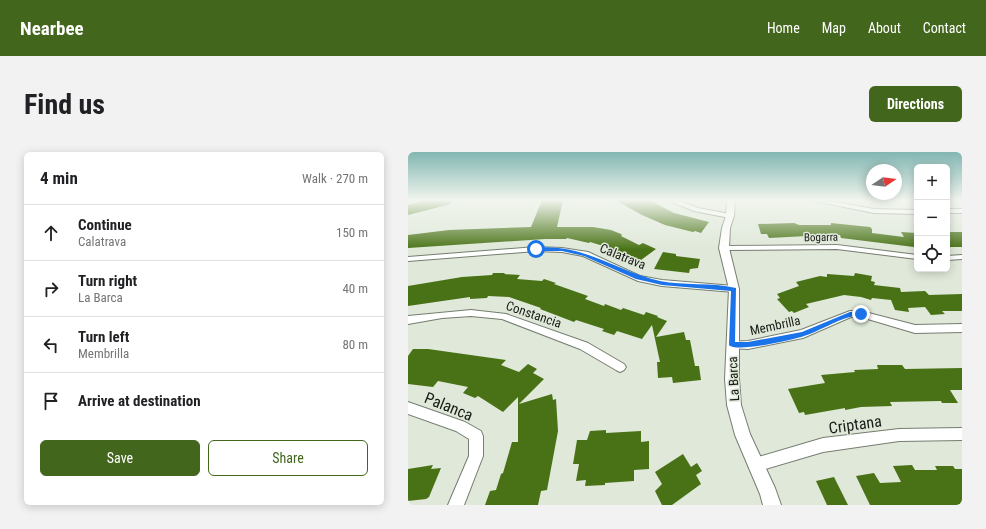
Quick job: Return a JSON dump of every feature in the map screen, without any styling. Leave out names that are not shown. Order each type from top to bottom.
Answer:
[{"type":"street","name":"La Barca","points":[[730,216],[726,228],[724,248],[734,289],[732,345],[734,405],[743,435],[769,494],[772,505]]},
{"type":"street","name":"Bogarra","points":[[724,248],[837,247],[914,257]]},
{"type":"street","name":"Calatrava","points":[[408,259],[536,249],[562,250],[586,254],[614,268],[644,279],[677,285],[734,289]]},
{"type":"street","points":[[950,258],[962,257]]},
{"type":"street","name":"Constancia","points":[[408,320],[442,315],[471,314],[503,316],[584,346],[620,367]]},
{"type":"street","name":"Membrilla","points":[[732,345],[748,345],[803,334],[850,314],[861,314],[915,329],[962,328]]},
{"type":"street","name":"Palanca","points":[[408,408],[460,426],[476,436],[476,456],[456,505]]},
{"type":"street","name":"Criptana","points":[[755,465],[823,446],[899,435],[962,434]]},
{"type":"building","points":[[535,216],[559,216],[557,227],[593,227],[611,230],[639,245],[643,243],[656,249],[637,263],[607,247],[567,238],[408,248],[408,235],[449,230],[531,227]]},
{"type":"building","points":[[645,216],[688,216],[709,222],[701,233],[665,225]]},
{"type":"building","points":[[794,223],[799,225],[831,225],[831,223],[870,227],[872,229],[872,233],[904,237],[901,232],[914,233],[914,247],[841,238],[840,235],[806,235],[807,236],[769,238],[767,234],[761,234],[758,224]]},
{"type":"building","points":[[950,232],[962,232],[962,247],[950,247]]},
{"type":"building","points":[[663,252],[676,254],[676,256],[700,259],[698,268],[690,269],[689,273],[654,269]]},
{"type":"building","points":[[493,273],[520,275],[517,279],[542,281],[544,279],[588,296],[585,299],[604,306],[605,304],[621,310],[623,308],[644,315],[646,312],[658,316],[657,317],[667,321],[656,337],[684,332],[686,340],[690,340],[695,366],[699,366],[701,380],[673,383],[672,377],[658,378],[657,362],[660,362],[652,325],[642,339],[617,331],[614,335],[602,331],[604,329],[576,320],[574,322],[540,309],[541,308],[509,297],[488,296],[487,298],[470,299],[470,297],[408,306],[408,286],[462,277],[492,275]]},
{"type":"building","points":[[855,273],[872,276],[871,281],[875,282],[874,285],[900,288],[901,292],[925,291],[929,295],[962,294],[962,311],[942,311],[945,314],[931,315],[925,307],[908,308],[909,312],[895,310],[891,300],[872,298],[871,300],[844,295],[806,304],[809,307],[794,313],[792,311],[789,312],[777,299],[780,298],[777,294],[799,286],[796,282],[820,276],[827,277],[827,274],[854,276]]},
{"type":"building","points":[[413,349],[428,349],[506,360],[501,365],[519,372],[528,364],[537,369],[533,373],[544,379],[519,404],[552,394],[553,400],[556,399],[558,431],[547,490],[541,491],[538,505],[485,505],[490,491],[496,490],[501,474],[503,473],[512,442],[518,442],[518,397],[503,412],[478,396],[475,398],[463,393],[468,387],[438,381],[433,387],[408,384],[408,356]]},
{"type":"building","points":[[877,365],[902,365],[905,369],[962,368],[962,390],[950,390],[958,403],[942,403],[941,401],[890,402],[892,406],[861,407],[845,410],[845,408],[805,415],[804,412],[799,413],[788,389],[825,383],[821,375],[855,372],[854,370],[878,369]]},
{"type":"building","points":[[606,430],[606,433],[641,431],[641,442],[649,441],[649,469],[634,470],[634,481],[585,486],[586,480],[576,481],[579,464],[573,464],[577,440],[587,440],[590,431]]},
{"type":"building","points":[[683,454],[691,467],[697,463],[702,471],[696,475],[701,484],[672,505],[662,505],[655,491],[662,484],[655,472]]},
{"type":"building","points":[[433,465],[431,469],[441,468],[429,497],[426,499],[408,501],[408,469]]},
{"type":"building","points":[[912,465],[915,470],[937,470],[935,466],[953,466],[955,469],[962,469],[962,505],[870,505],[856,476],[874,473],[880,483],[901,482],[893,466]]},
{"type":"building","points":[[834,477],[848,505],[827,505],[816,481]]},
{"type":"route","points":[[536,249],[562,250],[586,254],[638,278],[662,283],[734,289],[732,345],[748,345],[803,334],[850,314],[861,314]]}]
